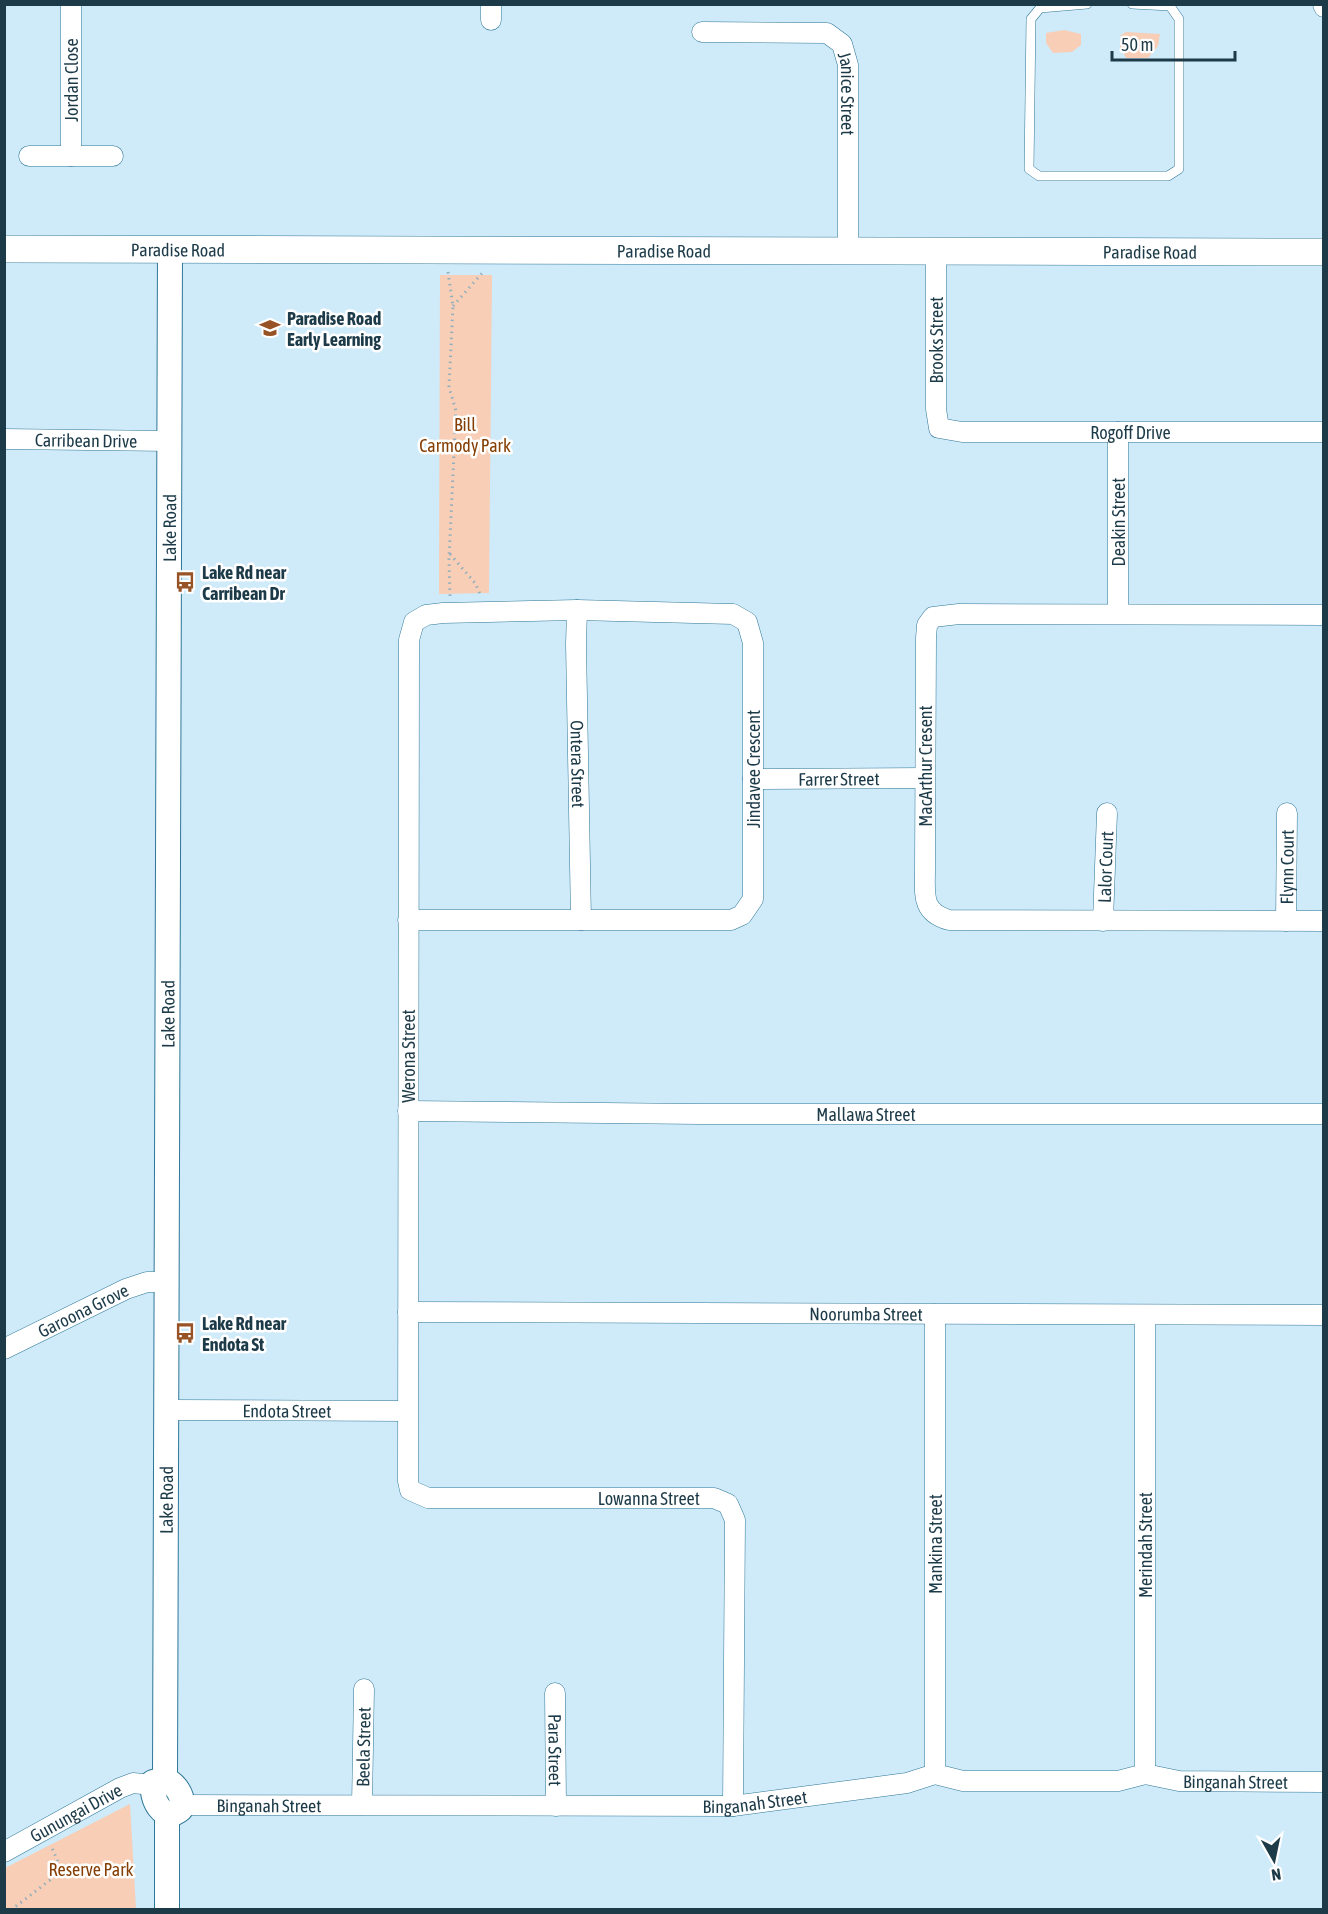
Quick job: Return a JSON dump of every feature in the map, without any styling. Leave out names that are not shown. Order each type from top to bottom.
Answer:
[{"type":"main road","name":"Paradise Road","points":[[4,249],[1323,252]]},
{"type":"street","name":"Jordan Close","points":[[71,4],[71,156]]},
{"type":"street","name":"Janice Street","points":[[702,32],[827,33],[842,44],[848,65],[848,251]]},
{"type":"street","points":[[29,156],[113,156]]},
{"type":"street","name":"Lake Road","points":[[159,1782],[167,1410],[170,249]]},
{"type":"street","name":"Brooks Street","points":[[936,250],[936,409],[939,428]]},
{"type":"street","name":"Rogoff Drive","points":[[939,428],[962,432],[1323,432]]},
{"type":"street","name":"Deakin Street","points":[[1118,432],[1118,613]]},
{"type":"street","name":"Carribean Drive","points":[[4,440],[169,441]]},
{"type":"street","name":"Jindavee Crescent","points":[[408,920],[731,920],[742,915],[753,899],[753,643],[747,622],[733,614],[577,610],[443,613],[426,615],[414,622]]},
{"type":"street","name":"Ontera Street","points":[[577,610],[581,920]]},
{"type":"street","name":"MacArthur Cresent","points":[[1323,615],[952,614],[933,618],[927,626],[926,638],[925,778],[925,895],[931,912],[949,920],[1323,921]]},
{"type":"street","name":"Werona Street","points":[[410,1490],[408,1481],[409,640],[414,622]]},
{"type":"street","name":"Farrer Street","points":[[753,779],[925,778]]},
{"type":"street","name":"Lalor Court","points":[[1103,921],[1107,813]]},
{"type":"street","name":"Flynn Court","points":[[1286,921],[1287,813]]},
{"type":"street","name":"Mallawa Street","points":[[408,1111],[700,1114],[1323,1114]]},
{"type":"street","name":"Garoona Grove","points":[[4,1349],[126,1289],[147,1282],[166,1282]]},
{"type":"street","name":"Noorumba Street","points":[[408,1312],[1323,1315]]},
{"type":"street","name":"Mankina Street","points":[[935,1314],[935,1774]]},
{"type":"street","name":"Merindah Street","points":[[1145,1316],[1145,1774]]},
{"type":"street","name":"Endota Street","points":[[167,1410],[408,1411]]},
{"type":"street","name":"Lowanna Street","points":[[410,1490],[428,1498],[714,1498],[728,1504],[735,1520],[733,1806]]},
{"type":"street","name":"Beela Street","points":[[362,1805],[364,1689]]},
{"type":"street","name":"Para Street","points":[[555,1693],[556,1806]]},
{"type":"street","name":"Binganah Street","points":[[175,1809],[362,1805],[733,1806],[907,1783],[935,1774],[963,1781],[1118,1781],[1145,1774],[1179,1781],[1323,1782]]},
{"type":"street","points":[[159,1782],[176,1788],[181,1797],[175,1809],[167,1910]]},
{"type":"street","name":"Gunungai Drive","points":[[4,1852],[120,1788],[133,1783],[159,1782]]},
{"type":"lane","points":[[1087,4],[1040,8],[1031,19],[1029,169],[1039,176],[1168,176],[1179,169],[1179,19],[1170,6],[1132,4]]},
{"type":"path","points":[[447,270],[453,306],[449,387],[456,411],[450,598]]},
{"type":"path","points":[[453,306],[486,270]]},
{"type":"path","points":[[450,554],[475,583],[482,598]]},
{"type":"path","points":[[11,1910],[54,1877],[60,1866],[42,1831]]},
{"type":"green space","points":[[1064,30],[1081,34],[1081,45],[1072,52],[1053,53],[1046,43],[1046,33]]},
{"type":"green space","points":[[1126,32],[1160,34],[1158,46],[1148,58],[1126,58],[1120,47],[1121,35]]},
{"type":"green space","name":"Bill Carmody Park","points":[[440,275],[492,275],[489,593],[439,594]]},
{"type":"green space","name":"Reserve Park","points":[[130,1804],[136,1909],[5,1909],[5,1868]]},
{"type":"place","name":"Paradise Road Early Learning","points":[[270,328]]},
{"type":"place","name":"Lake Rd near Carribean Dr","points":[[185,582]]},
{"type":"place","name":"Lake Rd near Endota St","points":[[185,1333]]}]
